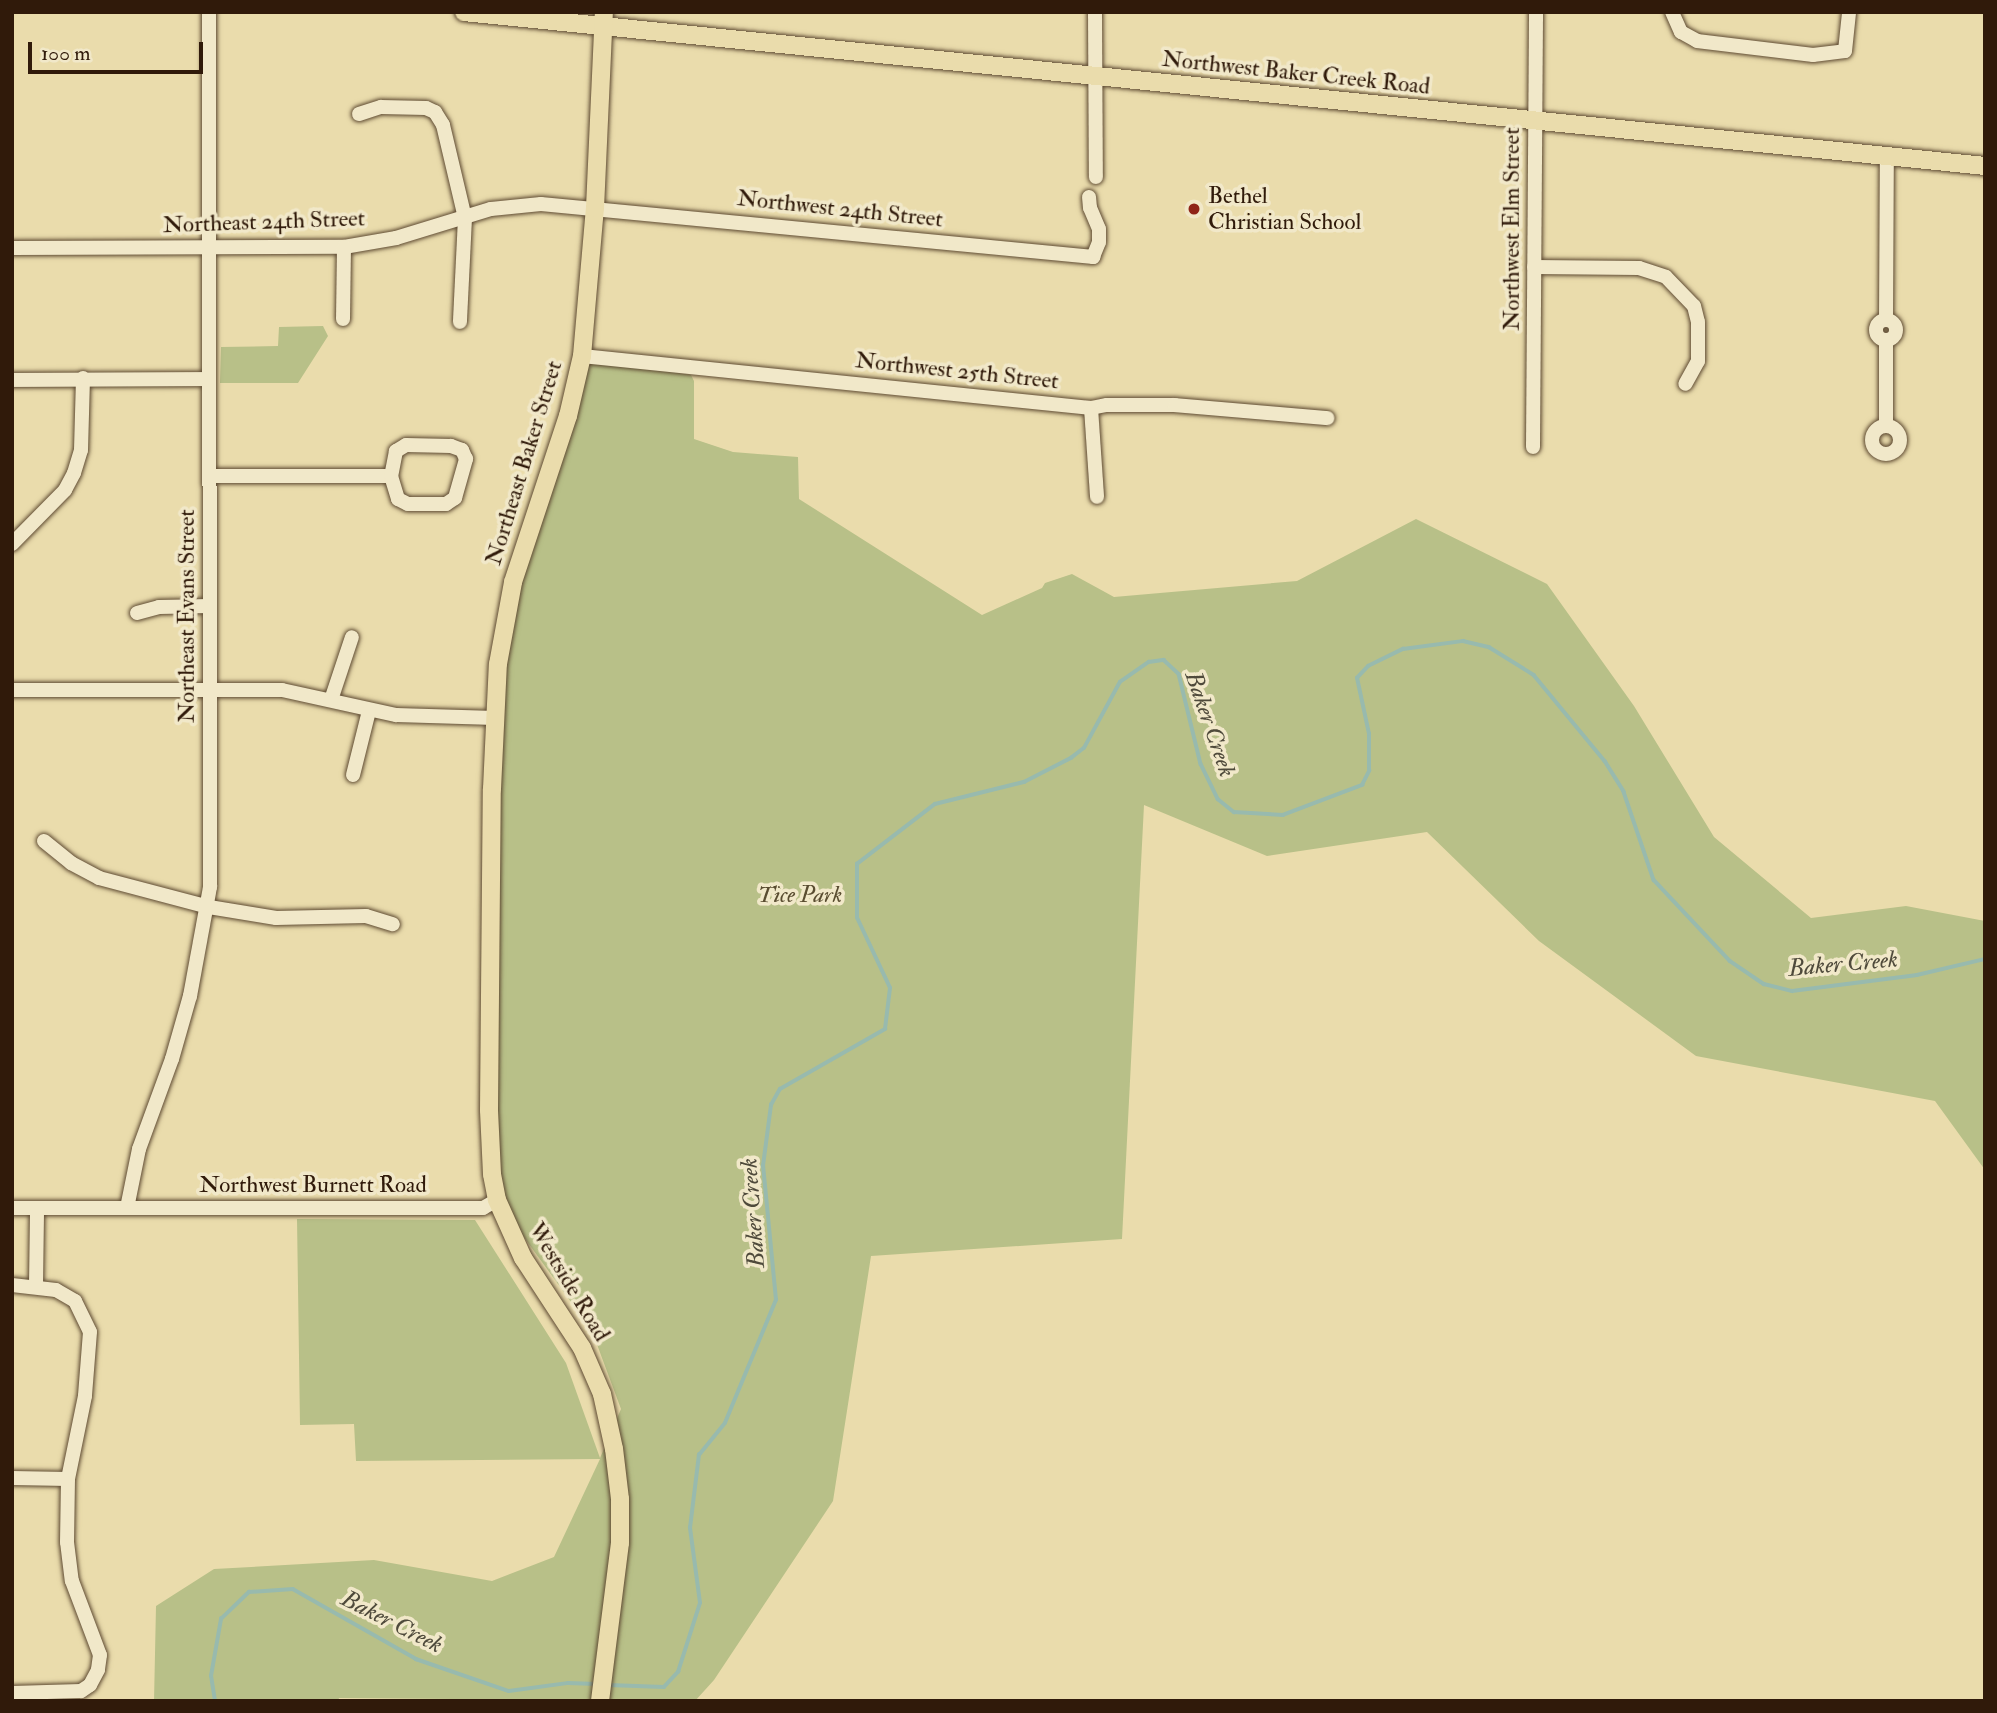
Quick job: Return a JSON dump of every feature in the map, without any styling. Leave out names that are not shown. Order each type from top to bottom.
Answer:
[{"type":"main road","name":"Northwest Baker Creek Road","points":[[464,12],[603,20],[1094,77],[1985,166]]},
{"type":"main road","name":"Northeast Baker Street","points":[[495,718],[498,664],[508,604],[568,416],[582,356],[596,208],[603,20]]},
{"type":"main road","name":"Westside Road","points":[[495,718],[489,1111],[492,1174],[497,1200],[523,1258],[582,1348],[602,1394],[614,1450],[621,1506],[618,1573],[600,1701]]},
{"type":"street","name":"Northeast Evans Street","points":[[127,1208],[139,1149],[172,1059],[190,996],[208,907],[209,12]]},
{"type":"street","points":[[1094,12],[1096,177]]},
{"type":"street","name":"Northwest Elm Street","points":[[1533,447],[1535,12]]},
{"type":"street","points":[[1672,12],[1681,32],[1698,41],[1813,55],[1845,51],[1849,12]]},
{"type":"street","points":[[359,114],[381,107],[426,108],[435,111],[443,125],[465,218],[460,322]]},
{"type":"street","points":[[1886,426],[1886,340],[1876,331],[1879,323],[1886,320],[1887,156]]},
{"type":"street","name":"Northwest 24th Street","points":[[596,208],[1093,257],[1099,242],[1099,229],[1090,208],[1089,197]]},
{"type":"street","name":"Northeast 24th Street","points":[[12,247],[344,247],[396,238],[517,205],[596,208]]},
{"type":"street","points":[[343,319],[344,247]]},
{"type":"street","points":[[1534,267],[1639,268],[1666,278],[1694,306],[1698,322],[1698,361],[1685,384]]},
{"type":"street","name":"Northwest 25th Street","points":[[582,356],[1091,408],[1107,405],[1175,405],[1327,418]]},
{"type":"street","points":[[12,544],[51,506],[74,472],[82,440],[83,378]]},
{"type":"street","points":[[12,380],[209,379]]},
{"type":"street","points":[[1091,408],[1097,496]]},
{"type":"street","points":[[406,445],[450,446],[461,450],[466,459],[455,498],[446,504],[408,504],[398,499],[391,476],[396,451],[406,445]]},
{"type":"street","points":[[209,476],[391,476]]},
{"type":"street","points":[[136,613],[159,607],[209,606]]},
{"type":"street","points":[[331,700],[352,637]]},
{"type":"street","points":[[12,690],[282,690],[369,711],[409,717],[495,718]]},
{"type":"street","points":[[353,775],[369,711]]},
{"type":"street","points":[[44,841],[71,863],[100,878],[208,907],[276,918],[366,916],[393,924]]},
{"type":"street","name":"Northwest Burnett Road","points":[[12,1208],[483,1208],[497,1200]]},
{"type":"street","points":[[36,1285],[37,1209]]},
{"type":"street","points":[[12,1285],[36,1285],[56,1290],[75,1301],[90,1332],[85,1396],[68,1479],[66,1542],[72,1581],[100,1655],[98,1670],[90,1685],[81,1690],[12,1693]]},
{"type":"street","points":[[12,1478],[68,1479]]},
{"type":"green space","points":[[323,326],[328,336],[298,383],[220,383],[221,347],[278,346],[279,327]]},
{"type":"green space","name":"Tice Park","points":[[582,356],[691,375],[694,381],[694,439],[733,452],[798,457],[799,499],[982,615],[1042,588],[1045,583],[1072,574],[1114,597],[1297,581],[1416,519],[1547,584],[1634,706],[1714,837],[1811,918],[1906,906],[1985,921],[1985,1170],[1935,1101],[1696,1056],[1539,941],[1427,832],[1267,856],[1144,805],[1122,1239],[871,1256],[833,1501],[714,1680],[695,1701],[339,1698],[338,1701],[154,1701],[156,1606],[214,1569],[374,1560],[492,1581],[554,1557],[600,1459],[356,1461],[354,1424],[300,1425],[297,1219],[475,1220],[566,1363],[600,1458],[621,1409],[592,1331],[497,1200],[492,794],[508,604]]},
{"type":"waterway","name":"Baker Creek","points":[[608,1685],[664,1687],[678,1672],[700,1603],[690,1528],[699,1455],[725,1423],[776,1300],[763,1166],[771,1105],[780,1089],[885,1029],[890,988],[857,918],[857,864],[935,804],[1024,782],[1071,758],[1084,748],[1120,682],[1149,662],[1164,660],[1179,674],[1201,764],[1218,799],[1234,812],[1283,815],[1362,785],[1369,771],[1369,734],[1357,678],[1368,666],[1403,649],[1463,641],[1489,647],[1534,675],[1605,761],[1624,792],[1654,880],[1730,961],[1764,984],[1792,991],[1917,975],[1985,959]]},
{"type":"waterway","name":"Baker Creek","points":[[215,1701],[211,1676],[221,1619],[249,1592],[293,1589],[416,1659],[509,1691],[568,1683],[597,1684]]},
{"type":"place","name":"Bethel Christian School","points":[[1194,209]]}]
